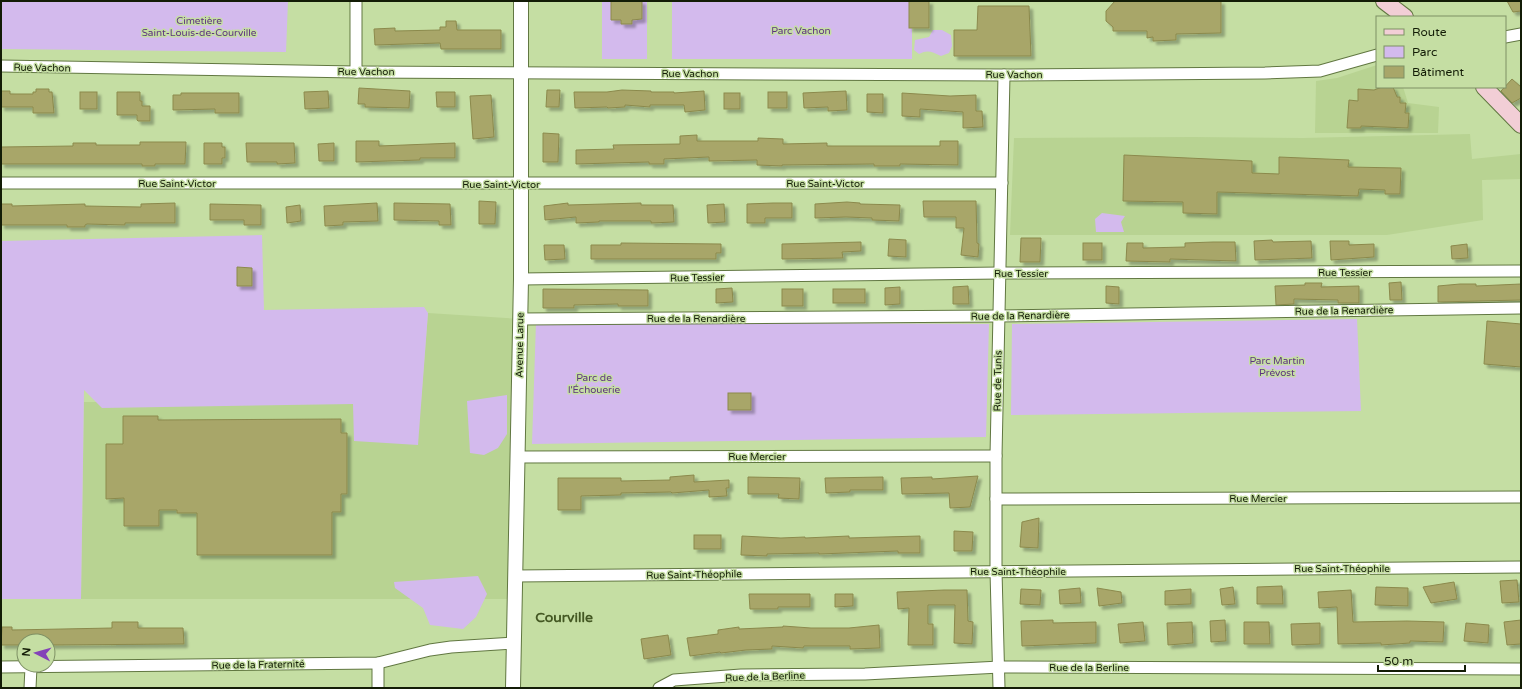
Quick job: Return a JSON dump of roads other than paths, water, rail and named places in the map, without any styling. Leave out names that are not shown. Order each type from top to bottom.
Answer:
[{"type":"main road","points":[[1384,1],[1405,16]]},
{"type":"main road","points":[[1485,88],[1521,125]]},
{"type":"street","points":[[356,1],[356,72]]},
{"type":"street","name":"Avenue Larue","points":[[513,688],[521,279],[521,1]]},
{"type":"street","points":[[1506,37],[1521,34]]},
{"type":"street","name":"Rue Vachon","points":[[1,66],[356,72],[1004,74],[1257,73],[1320,71],[1376,55]]},
{"type":"street","name":"Rue de Tunis","points":[[999,688],[1000,667],[996,571],[996,456],[1004,74]]},
{"type":"street","name":"Rue Saint-Victor","points":[[1,183],[1002,183]]},
{"type":"street","name":"Rue Tessier","points":[[521,279],[1000,273],[1521,271]]},
{"type":"street","name":"Rue de la Renardière","points":[[520,318],[999,316],[1521,308]]},
{"type":"street","name":"Rue Mercier","points":[[517,457],[996,456]]},
{"type":"street","name":"Rue Mercier","points":[[996,499],[1521,497]]},
{"type":"street","name":"Rue Saint-Théophile","points":[[514,576],[1521,567]]},
{"type":"street","name":"Rue de la Fraternité","points":[[56,667],[378,662],[430,650],[451,647],[514,643]]},
{"type":"street","points":[[378,662],[378,688]]},
{"type":"street","name":"Rue de la Fraternité","points":[[1,667],[16,667]]},
{"type":"street","name":"Rue de la Berline","points":[[659,688],[674,680],[741,675],[865,674],[1000,667],[1521,669]]},
{"type":"street","points":[[30,688],[31,673]]},
{"type":"district","name":"Courville","points":[[564,617]]},
{"type":"park label","name":"Cimetière Saint-Louis-de-Courville","points":[[199,26]]},
{"type":"park label","name":"Parc Vachon","points":[[801,30]]},
{"type":"park label","name":"Parc Martin Prévost","points":[[1277,366]]},
{"type":"park label","name":"Parc de l'Échouerie","points":[[594,382]]}]
